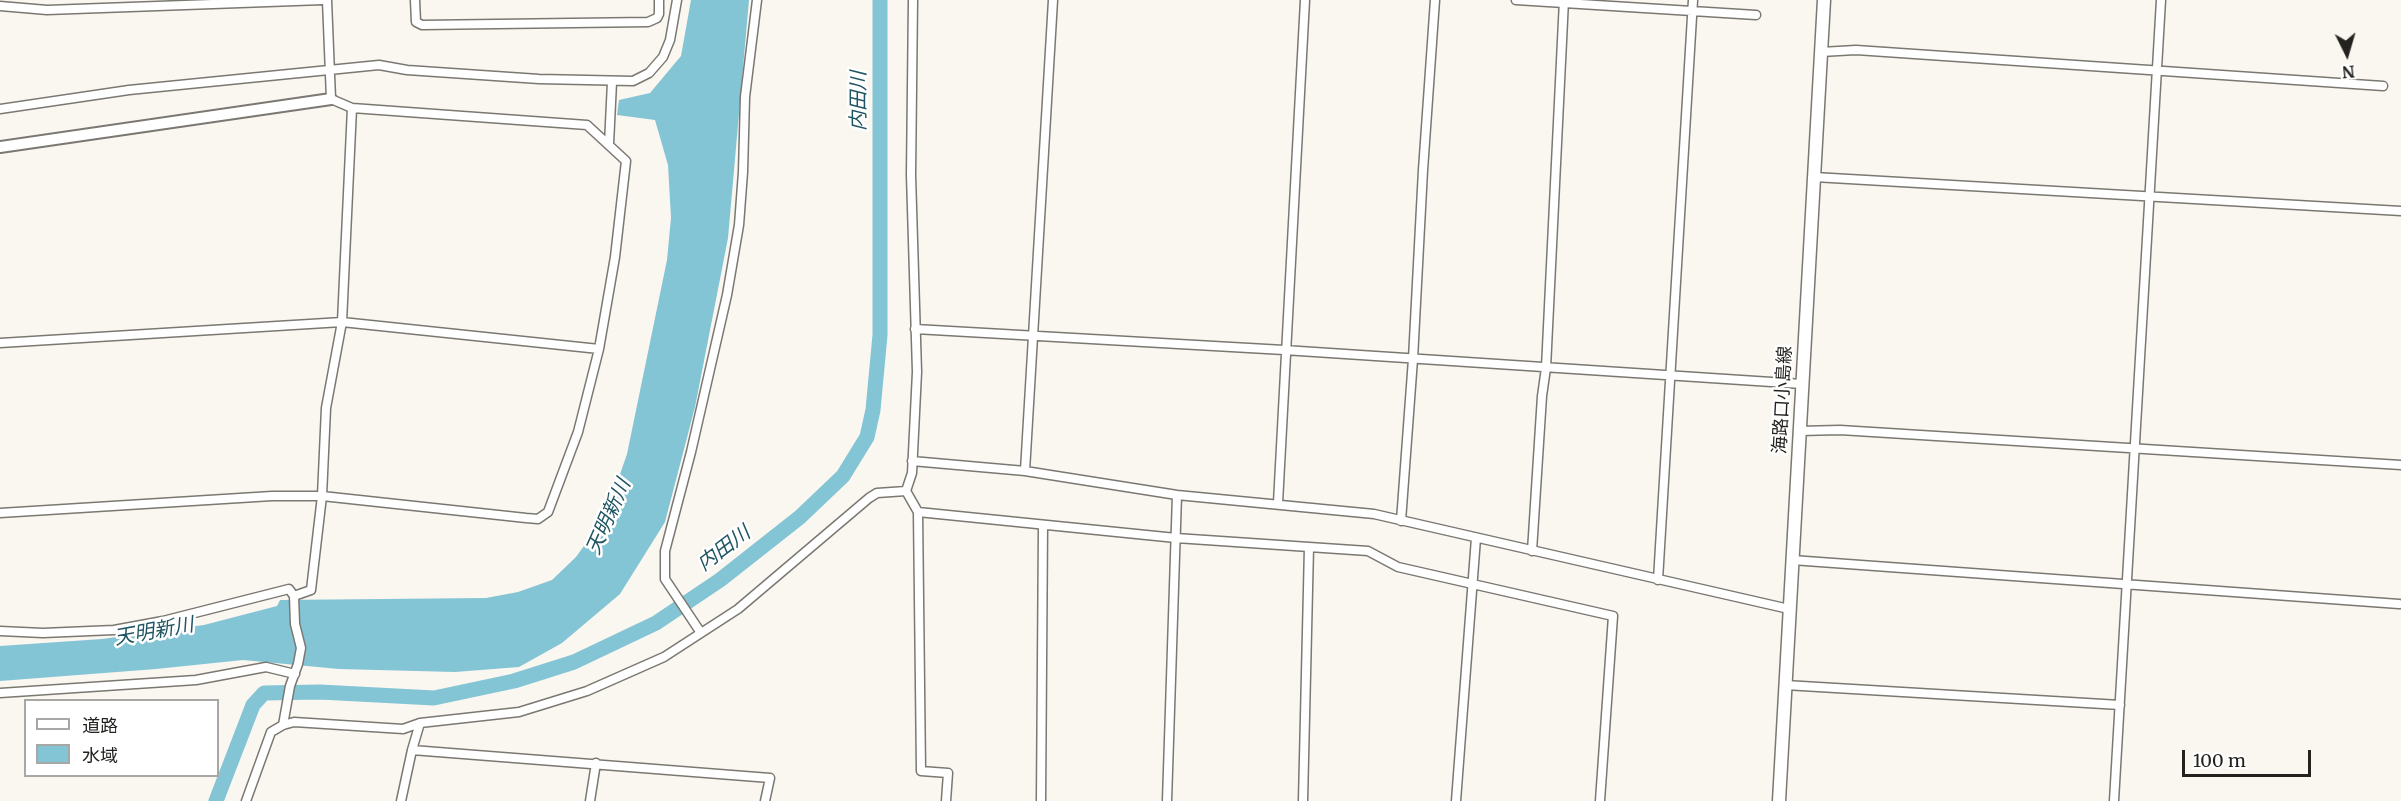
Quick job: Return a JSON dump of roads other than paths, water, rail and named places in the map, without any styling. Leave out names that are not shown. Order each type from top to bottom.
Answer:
[{"type":"main road","name":"海路口小島線","points":[[1779,801],[1824,0]]},
{"type":"street","points":[[0,6],[47,10],[86,4],[325,0],[331,99]]},
{"type":"street","points":[[415,0],[416,22],[422,25],[648,22],[657,18],[659,14],[659,0]]},
{"type":"street","points":[[0,109],[129,90],[379,65],[419,71],[612,82],[633,81],[649,73],[663,57],[670,40],[677,0]]},
{"type":"street","points":[[701,633],[665,579],[664,551],[692,452],[727,295],[739,225],[744,172],[745,97],[757,0]]},
{"type":"street","points":[[913,0],[910,175],[917,372],[912,473],[906,491],[918,512],[921,771],[948,773],[946,801]]},
{"type":"street","points":[[1025,471],[1053,0]]},
{"type":"street","points":[[1278,503],[1284,350],[1305,0]]},
{"type":"street","points":[[1401,521],[1435,0]]},
{"type":"street","points":[[1516,0],[1755,15]]},
{"type":"street","points":[[1658,580],[1693,0]]},
{"type":"street","points":[[2114,801],[2161,0]]},
{"type":"street","points":[[1532,551],[1546,368],[1564,2]]},
{"type":"street","points":[[1821,52],[1856,50],[2383,86]]},
{"type":"street","points":[[609,144],[612,82]]},
{"type":"street","points":[[0,147],[331,99],[352,108],[587,125],[622,156],[626,165],[615,257],[599,349],[578,432],[545,516],[538,519],[526,518],[322,496],[272,496],[0,513]]},
{"type":"street","points":[[294,596],[311,590],[322,496],[326,408],[342,322],[352,108]]},
{"type":"street","points":[[1814,177],[2401,211]]},
{"type":"street","points":[[0,343],[342,322],[599,349]]},
{"type":"street","points":[[915,329],[1284,350],[1802,384]]},
{"type":"street","points":[[1799,431],[1840,430],[2401,465]]},
{"type":"street","points":[[912,461],[1025,471],[1177,495],[1374,514],[1790,609]]},
{"type":"street","points":[[283,721],[403,729],[420,723],[519,712],[588,691],[646,667],[701,633],[754,596],[869,498],[877,493],[906,491]]},
{"type":"street","points":[[1167,801],[1177,495]]},
{"type":"street","points":[[918,512],[1176,538],[1368,552],[1398,567],[1613,616],[1600,801]]},
{"type":"street","points":[[1041,801],[1043,525]]},
{"type":"street","points":[[1456,801],[1476,538]]},
{"type":"street","points":[[1303,801],[1309,547]]},
{"type":"street","points":[[1792,560],[2399,604]]},
{"type":"street","points":[[0,631],[43,633],[114,630],[163,621],[289,589],[294,596],[295,624],[301,648],[298,664],[290,686],[283,721],[272,732],[246,801]]},
{"type":"street","points":[[0,693],[196,680],[266,667],[295,674]]},
{"type":"street","points":[[1785,685],[2120,705]]},
{"type":"street","points":[[401,801],[411,750],[420,723]]},
{"type":"street","points":[[411,750],[770,778],[765,801]]},
{"type":"street","points":[[590,801],[596,763]]},
{"type":"water","name":"天明新川","points":[[691,0],[749,0],[728,238],[695,407],[665,522],[620,594],[562,643],[519,667],[455,672],[339,669],[243,660],[0,681],[0,646],[102,639],[204,625],[277,606],[280,600],[486,598],[518,592],[552,580],[576,557],[606,515],[627,454],[667,260],[671,218],[668,165],[655,120],[617,115],[619,100],[650,93],[681,56]]},
{"type":"waterway","name":"内田川","points":[[216,801],[253,705],[264,693],[320,692],[434,698],[514,681],[574,662],[656,623],[720,580],[800,517],[843,476],[867,437],[873,410],[880,335],[880,0]]}]
